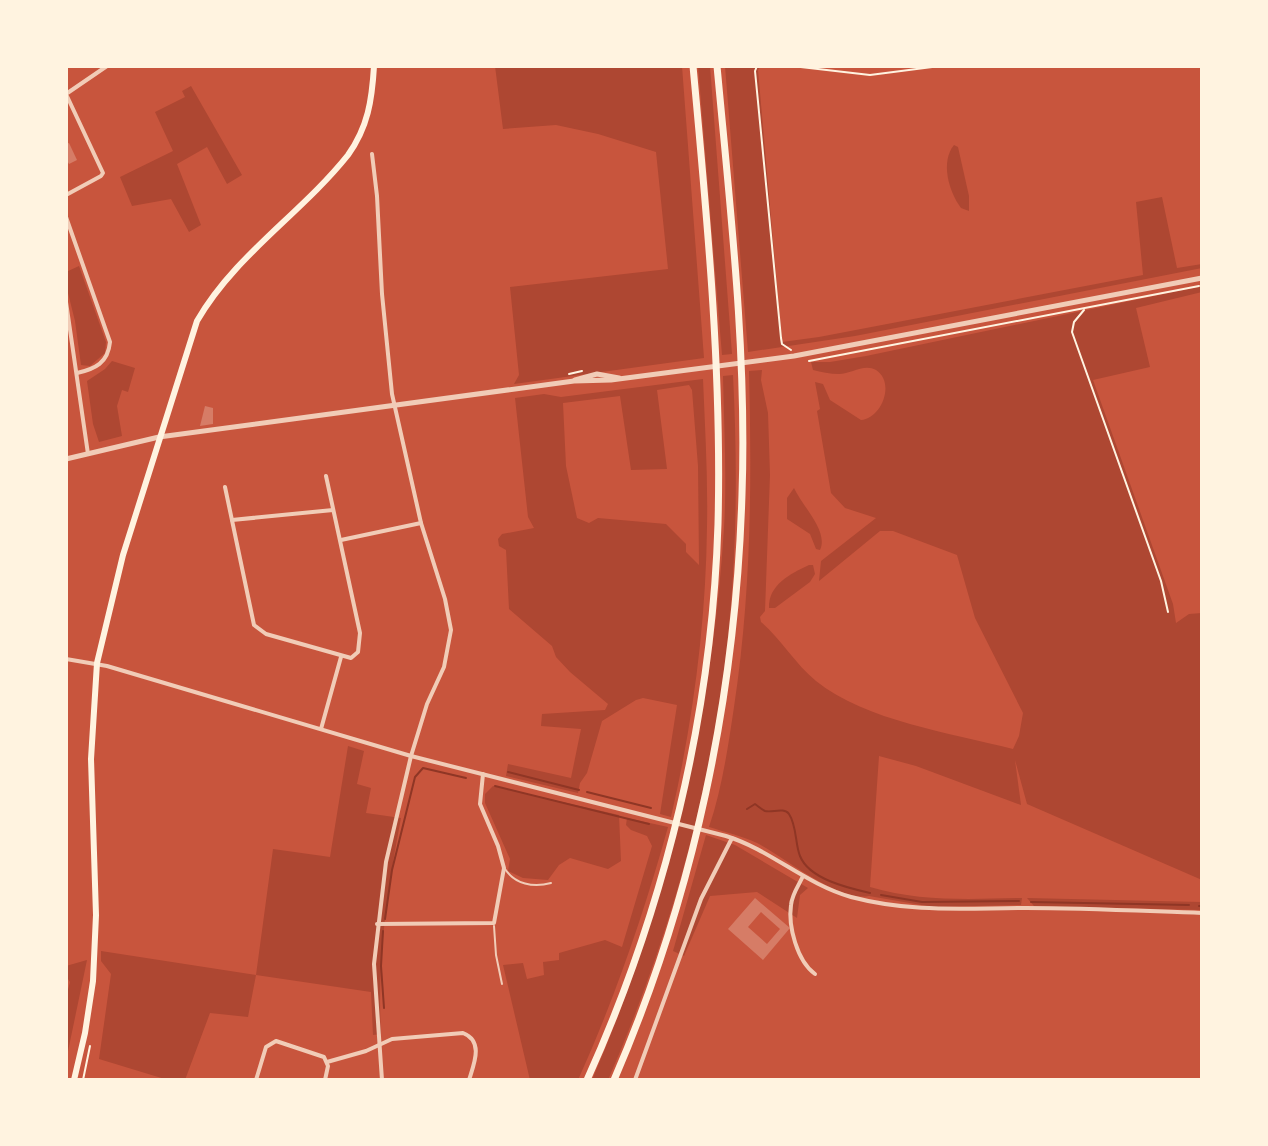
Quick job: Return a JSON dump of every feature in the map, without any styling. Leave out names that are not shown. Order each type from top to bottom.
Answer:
[{"type":"highway","points":[[587,1080],[636,957],[674,828],[702,689],[711,624],[717,526],[716,382],[693,66]]},
{"type":"highway","points":[[614,1080],[642,1013],[669,934],[697,835],[731,648],[743,490],[740,372],[717,66]]},
{"type":"main road","points":[[74,1080],[89,1013],[95,935],[91,768],[97,663],[123,555],[190,337],[207,303],[230,274],[348,155],[364,131],[369,116],[374,66]]},
{"type":"street","points":[[66,195],[103,173],[66,94],[107,66]]},
{"type":"street","points":[[372,154],[392,394],[421,523],[448,609],[451,630],[444,667],[427,704],[411,756],[391,837],[377,924],[374,964],[382,1080]]},
{"type":"street","points":[[66,217],[110,342],[100,364],[77,373]]},
{"type":"street","points":[[66,459],[159,437],[832,350],[1202,278]]},
{"type":"street","points":[[66,302],[88,454]]},
{"type":"street","points":[[225,487],[254,625],[266,634],[351,658],[358,652],[361,641],[326,476]]},
{"type":"street","points":[[232,520],[334,510]]},
{"type":"street","points":[[341,540],[421,523]]},
{"type":"street","points":[[321,729],[341,657]]},
{"type":"street","points":[[66,659],[97,663],[411,756],[732,838],[763,851],[803,876],[851,897],[928,910],[1029,908],[1202,913]]},
{"type":"street","points":[[377,924],[494,923],[504,868],[480,804],[483,774]]},
{"type":"street","points":[[635,1080],[701,899],[732,838]]},
{"type":"street","points":[[803,876],[790,912],[798,956],[815,974]]},
{"type":"street","points":[[327,1062],[392,1039],[467,1034],[476,1046],[469,1080]]},
{"type":"street","points":[[256,1080],[266,1047],[273,1042],[319,1054],[327,1062]]},
{"type":"street","points":[[325,1080],[327,1062]]},
{"type":"lane","points":[[504,868],[510,878],[526,885],[551,883]]},
{"type":"lane","points":[[494,923],[502,984]]},
{"type":"path","points":[[757,66],[755,71],[781,338],[782,344],[792,350]]},
{"type":"path","points":[[792,66],[853,75],[880,75],[940,66]]},
{"type":"path","points":[[805,361],[1202,285]]},
{"type":"path","points":[[1085,309],[1073,324],[1072,332],[1156,567],[1168,612]]},
{"type":"shaded area","points":[[495,66],[682,66],[704,358],[514,384],[519,375],[510,287],[668,269],[656,152],[556,125],[503,129]]},
{"type":"shaded area","points":[[698,66],[710,66],[732,354],[722,355]]},
{"type":"shaded area","points":[[725,66],[761,66],[758,70],[782,342],[1143,275],[1136,202],[1162,197],[1177,268],[1202,264],[1202,268],[855,336],[748,352]]},
{"type":"shaded area","points":[[191,86],[242,175],[227,184],[207,147],[177,164],[201,225],[189,232],[171,199],[132,206],[120,177],[173,151],[155,112],[185,97],[182,91]]},
{"type":"shaded area","points":[[954,145],[958,147],[969,196],[969,211],[961,208],[950,186],[947,168]]},
{"type":"shaded area","points":[[79,266],[106,342],[105,353],[90,366],[81,365],[66,285],[66,272]]},
{"type":"shaded area","points":[[1202,286],[1202,292],[1136,308],[1150,367],[1093,380],[1173,604],[1176,623],[1189,614],[1202,613],[1202,880],[1027,804],[1015,760],[1021,805],[916,766],[879,756],[870,887],[926,897],[1022,898],[1021,905],[933,907],[856,896],[827,886],[757,843],[709,827],[727,753],[744,624],[750,498],[749,371],[762,370],[768,413],[770,475],[765,611],[760,617],[761,622],[808,674],[836,695],[910,724],[1013,749],[1023,713],[975,618],[957,555],[893,531],[880,531],[819,581],[821,561],[876,518],[845,508],[831,493],[815,382],[823,384],[830,400],[861,420],[875,414],[880,407],[884,400],[885,383],[882,376],[871,368],[832,374],[813,370],[811,362],[866,356]]},
{"type":"shaded area","points":[[112,361],[135,368],[128,392],[122,390],[117,406],[122,436],[99,442],[93,424],[87,381]]},
{"type":"shaded area","points":[[733,375],[736,466],[734,557],[721,691],[710,758],[677,889],[634,1018],[608,1080],[592,1080],[619,1014],[664,878],[697,740],[709,670],[724,528],[723,376]]},
{"type":"shaded area","points":[[703,379],[707,508],[704,599],[692,709],[671,817],[660,814],[677,705],[643,698],[602,721],[578,793],[506,776],[508,764],[571,778],[581,729],[541,726],[542,714],[605,710],[608,704],[570,672],[556,657],[552,646],[509,609],[506,550],[499,546],[498,539],[502,534],[534,528],[528,517],[515,398],[544,394],[561,397]],"holes":[[[689,385],[692,390],[698,466],[699,565],[686,552],[686,544],[666,524],[598,518],[589,523],[577,518],[566,466],[563,403],[620,396],[631,470],[667,469],[657,390]]]},
{"type":"shaded area","points":[[794,488],[818,527],[822,543],[820,550],[816,549],[810,534],[787,519],[787,498]]},
{"type":"shaded area","points":[[813,565],[815,574],[810,582],[775,608],[769,608],[776,587],[788,576]]},
{"type":"shaded area","points":[[348,746],[364,751],[357,784],[371,788],[366,813],[401,818],[384,926],[380,980],[381,1034],[373,1035],[371,992],[256,975],[273,849],[330,857]]},
{"type":"shaded area","points":[[493,786],[619,815],[621,861],[608,869],[570,858],[559,865],[548,880],[523,878],[508,871],[510,859],[485,803],[485,794]]},
{"type":"shaded area","points":[[627,818],[668,827],[616,987],[578,1080],[530,1080],[503,965],[523,963],[527,979],[544,975],[543,962],[559,960],[559,953],[605,940],[622,947],[652,846],[647,836],[626,825]]},
{"type":"shaded area","points":[[706,835],[735,845],[808,888],[800,895],[797,918],[757,892],[710,896],[684,956],[673,951]]},
{"type":"shaded area","points":[[1027,898],[1202,902],[1202,910],[1034,906]]},
{"type":"shaded area","points":[[101,951],[256,975],[248,1017],[210,1013],[185,1080],[168,1080],[99,1059],[111,974],[101,961]]},
{"type":"shaded area","points":[[87,960],[66,1059],[66,997],[70,982],[66,976],[66,966]]},
{"type":"building","points":[[69,143],[77,160],[69,164],[66,144]]},
{"type":"building","points":[[205,406],[213,408],[213,424],[200,426]]},
{"type":"building","points":[[755,898],[790,928],[763,960],[728,929]],"holes":[[[761,912],[780,929],[767,944],[748,927]]]},
{"type":"waterway","points":[[385,919],[392,870],[415,777],[423,768],[466,778]]},
{"type":"waterway","points":[[508,772],[579,790]]},
{"type":"waterway","points":[[495,786],[649,824]]},
{"type":"waterway","points":[[587,792],[651,808]]},
{"type":"waterway","points":[[747,809],[755,804],[765,811],[787,812],[800,856],[812,871],[830,881],[870,893]]},
{"type":"waterway","points":[[881,895],[922,902],[1019,901]]},
{"type":"waterway","points":[[1031,902],[1189,905]]},
{"type":"waterway","points":[[383,931],[381,966],[384,1008]]}]
